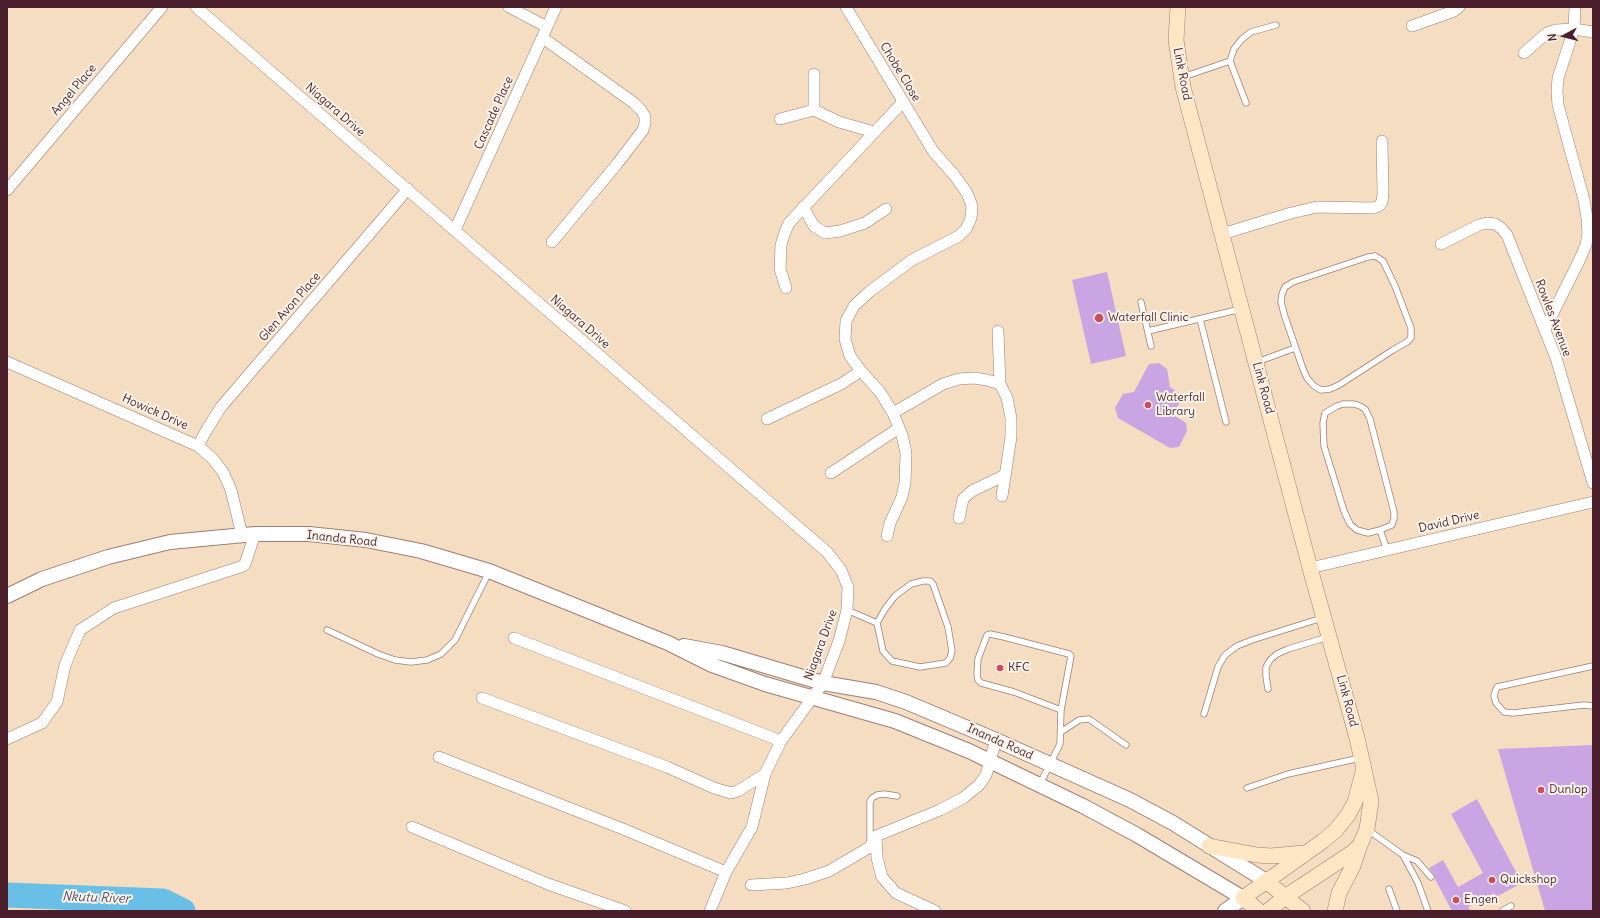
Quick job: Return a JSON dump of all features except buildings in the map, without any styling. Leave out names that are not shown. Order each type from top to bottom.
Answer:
[{"type":"main road","name":"Link Road","points":[[1178,7],[1176,40],[1181,77],[1310,568],[1363,762],[1371,801],[1367,829],[1360,845],[1344,858],[1268,911]]},
{"type":"main road","name":"Link Road","points":[[1243,898],[1308,852],[1336,830],[1355,802],[1359,791],[1363,762]]},
{"type":"main road","points":[[1348,814],[1367,829]]},
{"type":"main road","points":[[1335,911],[1339,893],[1353,866],[1360,845]]},
{"type":"main road","points":[[1209,846],[1257,855],[1288,855],[1308,852]]},
{"type":"main road","name":"Inanda Road","points":[[1266,881],[1303,911]]},
{"type":"main road","name":"Inanda Road","points":[[1243,898],[1259,911]]},
{"type":"street","name":"Angel Place","points":[[7,190],[162,7]]},
{"type":"street","name":"Niagara Drive","points":[[196,7],[827,552],[841,570],[848,587],[848,610],[839,641],[823,683],[781,741],[765,774],[752,827],[726,872],[710,911]]},
{"type":"street","points":[[509,7],[545,33],[634,103],[642,110],[645,117],[643,130],[617,164],[552,242]]},
{"type":"street","name":"Cascade Place","points":[[455,230],[556,7]]},
{"type":"street","name":"Chobe Close","points":[[846,7],[933,150],[967,193],[972,206],[971,218],[966,229],[959,236],[912,260],[869,292],[854,306],[846,321],[845,339],[850,356],[880,392],[893,413],[906,453],[905,483],[902,497],[890,523],[887,536]]},
{"type":"street","points":[[1412,26],[1454,11],[1459,7]]},
{"type":"street","points":[[1545,329],[1579,261],[1586,245],[1588,233],[1584,200],[1558,105],[1556,91],[1558,78],[1574,29],[1575,7]]},
{"type":"street","points":[[1524,53],[1547,33],[1556,30],[1574,29],[1593,32]]},
{"type":"street","points":[[814,74],[814,110]]},
{"type":"street","points":[[786,288],[780,269],[781,245],[789,223],[903,102]]},
{"type":"street","points":[[780,120],[814,110],[838,122],[874,132]]},
{"type":"street","points":[[1222,234],[1291,213],[1317,207],[1373,208],[1379,206],[1382,202],[1383,193],[1382,141]]},
{"type":"street","name":"Glen Avon Place","points":[[198,446],[206,430],[221,407],[408,189]]},
{"type":"street","points":[[802,208],[814,226],[825,233],[840,231],[865,223],[886,210]]},
{"type":"street","name":"Rowles Avenue","points":[[1441,244],[1479,225],[1487,223],[1495,224],[1507,235],[1556,358],[1593,483]]},
{"type":"street","points":[[998,331],[1000,384],[1006,398],[1011,418],[1011,437],[1002,496]]},
{"type":"street","name":"Howick Drive","points":[[7,362],[198,446],[212,458],[223,472],[248,535]]},
{"type":"street","points":[[767,419],[841,384],[861,371]]},
{"type":"street","points":[[893,413],[943,384],[959,379],[981,379],[1000,384]]},
{"type":"street","points":[[831,473],[899,428]]},
{"type":"street","points":[[959,518],[964,499],[972,491],[1005,475]]},
{"type":"street","name":"David Drive","points":[[1310,568],[1593,502]]},
{"type":"street","name":"Inanda Road","points":[[7,596],[42,579],[108,557],[170,542],[248,535],[309,534],[366,540],[421,550],[489,571],[668,643],[712,665],[765,684],[895,722],[989,761],[1137,835],[1243,898]]},
{"type":"street","points":[[7,739],[42,722],[57,702],[65,665],[80,630],[114,608],[243,566],[245,564],[248,535]]},
{"type":"street","points":[[514,638],[781,741]]},
{"type":"street","name":"Inanda Road","points":[[668,643],[722,653],[823,683],[876,692],[906,702],[996,740],[1130,800],[1173,823],[1266,881]]},
{"type":"street","points":[[482,698],[667,768],[714,788],[731,793],[738,791],[765,774]]},
{"type":"street","points":[[751,885],[787,883],[829,871],[870,847],[876,836],[940,810],[962,798],[979,785],[986,775],[996,740]]},
{"type":"street","points":[[439,757],[726,872]]},
{"type":"street","points":[[412,827],[548,884],[625,911]]},
{"type":"street","points":[[876,836],[877,858],[882,877],[896,893],[934,911]]},
{"type":"street","points":[[1225,911],[1243,898]]},
{"type":"lane","points":[[1246,103],[1230,61],[1234,49],[1242,39],[1251,32],[1276,25]]},
{"type":"lane","points":[[1181,77],[1230,61]]},
{"type":"lane","points":[[1368,257],[1379,257],[1383,261],[1395,286],[1411,328],[1411,338],[1408,342],[1339,385],[1330,389],[1322,390],[1314,386],[1307,378],[1295,348],[1281,302],[1285,287],[1299,280],[1368,257]]},
{"type":"lane","points":[[1141,302],[1151,346]]},
{"type":"lane","points":[[1148,331],[1243,309]]},
{"type":"lane","points":[[1200,319],[1226,422]]},
{"type":"lane","points":[[1257,362],[1295,348]]},
{"type":"lane","points":[[1354,404],[1360,406],[1365,409],[1370,419],[1394,518],[1392,525],[1380,530],[1368,533],[1358,530],[1350,524],[1344,511],[1324,446],[1323,434],[1325,413],[1337,406],[1354,404]]},
{"type":"lane","points":[[1380,530],[1387,550]]},
{"type":"lane","points":[[327,630],[378,654],[395,660],[411,662],[428,660],[441,654],[455,640],[489,571]]},
{"type":"lane","points":[[930,581],[933,584],[948,627],[952,651],[950,658],[946,663],[920,667],[892,661],[883,651],[877,623],[885,608],[902,590],[917,582],[930,581]]},
{"type":"lane","points":[[848,610],[877,623]]},
{"type":"lane","points":[[1204,714],[1218,667],[1225,655],[1237,646],[1252,640],[1324,618]]},
{"type":"lane","points":[[1039,785],[1060,744],[1061,710],[1071,656],[1069,654],[1004,637],[990,634],[987,635],[978,659],[978,680],[981,683],[1014,692],[1061,710]]},
{"type":"lane","points":[[1268,689],[1266,667],[1270,660],[1277,654],[1288,649],[1329,636]]},
{"type":"lane","points":[[1593,666],[1497,687],[1494,692],[1499,708],[1504,712],[1513,713],[1584,705],[1593,706]]},
{"type":"lane","points":[[1061,732],[1079,720],[1089,719],[1126,745]]},
{"type":"lane","points":[[1247,788],[1288,774],[1363,762]]},
{"type":"lane","points":[[870,847],[870,802],[872,798],[877,795],[897,796]]},
{"type":"lane","points":[[1367,829],[1403,854],[1417,861],[1431,878]]},
{"type":"lane","points":[[1403,854],[1418,884],[1428,911]]},
{"type":"lane","points":[[1389,889],[1397,911]]},
{"type":"lane","points":[[1502,911],[1511,906]]},
{"type":"waterway","name":"Nkutu River","points":[[7,895],[163,901],[183,911]]},
{"type":"place","name":"Waterfall Clinic","points":[[1099,318]]},
{"type":"place","name":"Waterfall Library","points":[[1148,405]]},
{"type":"place","name":"KFC","points":[[1000,668]]},
{"type":"place","name":"Dunlop","points":[[1541,790]]},
{"type":"place","name":"Quickshop","points":[[1492,880]]},
{"type":"place","name":"Engen","points":[[1456,900]]}]
